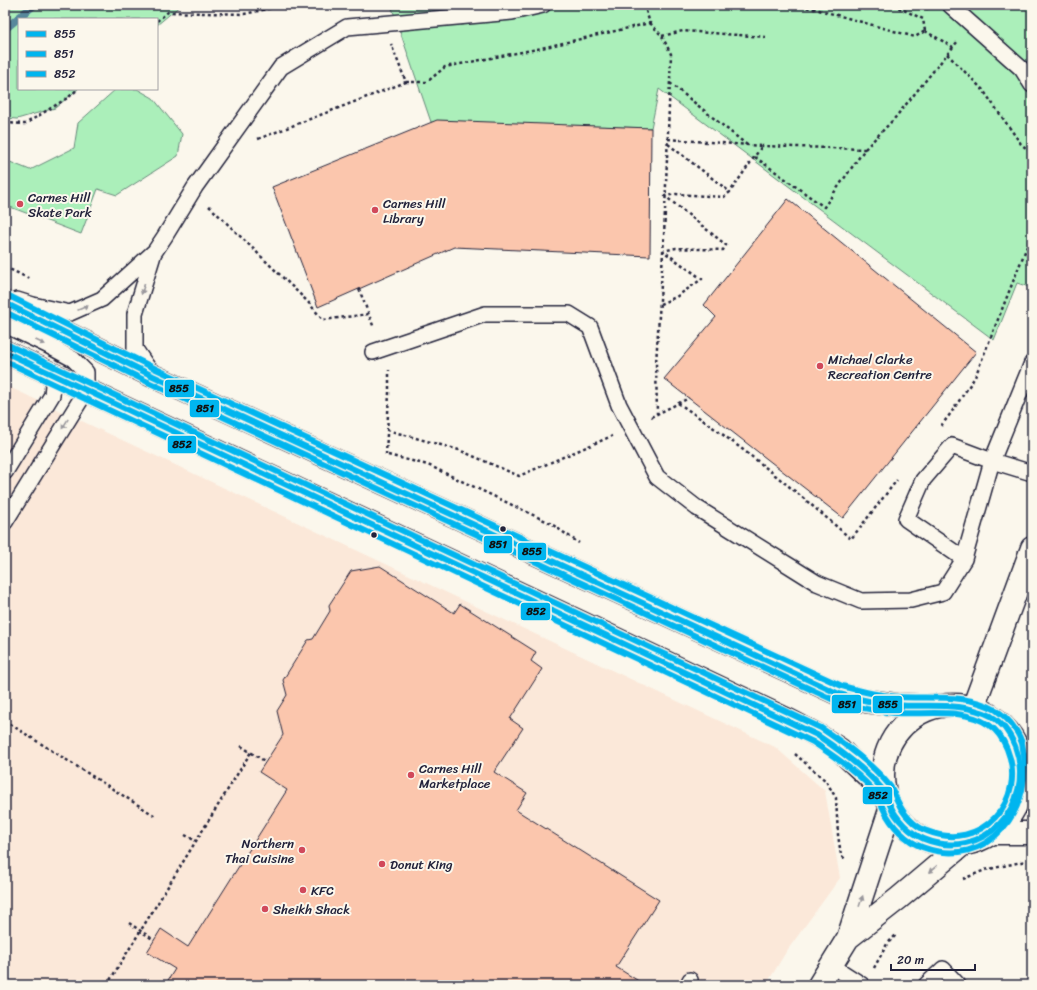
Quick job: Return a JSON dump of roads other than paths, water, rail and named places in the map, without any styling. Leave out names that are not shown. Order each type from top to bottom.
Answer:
[{"type":"main road","points":[[5,303],[153,376],[839,694],[866,702],[896,705],[958,705],[973,708],[991,716],[1006,729],[1026,756],[1023,770],[1022,788],[1016,806],[1006,821],[993,833],[983,838],[963,844],[941,844],[921,837],[904,824],[888,800],[839,749],[796,724],[5,352]]},
{"type":"main road","points":[[973,708],[1032,548]]},
{"type":"main road","points":[[819,985],[848,938],[888,800],[883,773],[886,754],[894,737],[907,722],[924,712],[942,706]]},
{"type":"main road","points":[[993,833],[1032,833]]},
{"type":"main road","points":[[848,938],[899,898],[963,844]]},
{"type":"lane","points":[[5,296],[34,305],[70,313],[102,299],[154,251],[196,187],[281,67],[347,27],[512,12],[543,5]]},
{"type":"lane","points":[[950,5],[1022,69],[1032,85]]},
{"type":"lane","points":[[153,376],[136,349],[135,314],[154,251]]},
{"type":"lane","points":[[373,352],[485,314],[569,314],[590,327],[619,405],[657,477],[697,508],[817,583],[861,601],[911,600],[943,592],[964,559],[992,461],[1032,363]]},
{"type":"lane","points":[[5,326],[47,345],[73,359],[86,372],[86,391],[5,522]]},
{"type":"lane","points":[[5,472],[52,395],[54,375]]},
{"type":"lane","points":[[964,559],[906,519],[924,480],[952,446],[992,461],[1032,473]]},
{"type":"lane","points":[[831,965],[862,985]]},
{"type":"lane","points":[[926,985],[943,969],[958,985]]},
{"type":"waterway","points":[[18,18],[34,5]]},
{"type":"waterway","points":[[5,29],[18,18]]},
{"type":"place","name":"Carnes Hill Skate Park","points":[[20,204]]},
{"type":"place","name":"Carnes Hill Library","points":[[375,210]]},
{"type":"place","name":"Michael Clarke Recreation Centre","points":[[820,366]]},
{"type":"place","name":"Carnes Hill Marketplace","points":[[411,775]]},
{"type":"place","name":"Northern Thai Cuisine","points":[[302,850]]},
{"type":"place","name":"Donut King","points":[[382,864]]},
{"type":"place","name":"KFC","points":[[303,890]]},
{"type":"place","name":"Sheikh Shack","points":[[265,909]]}]
